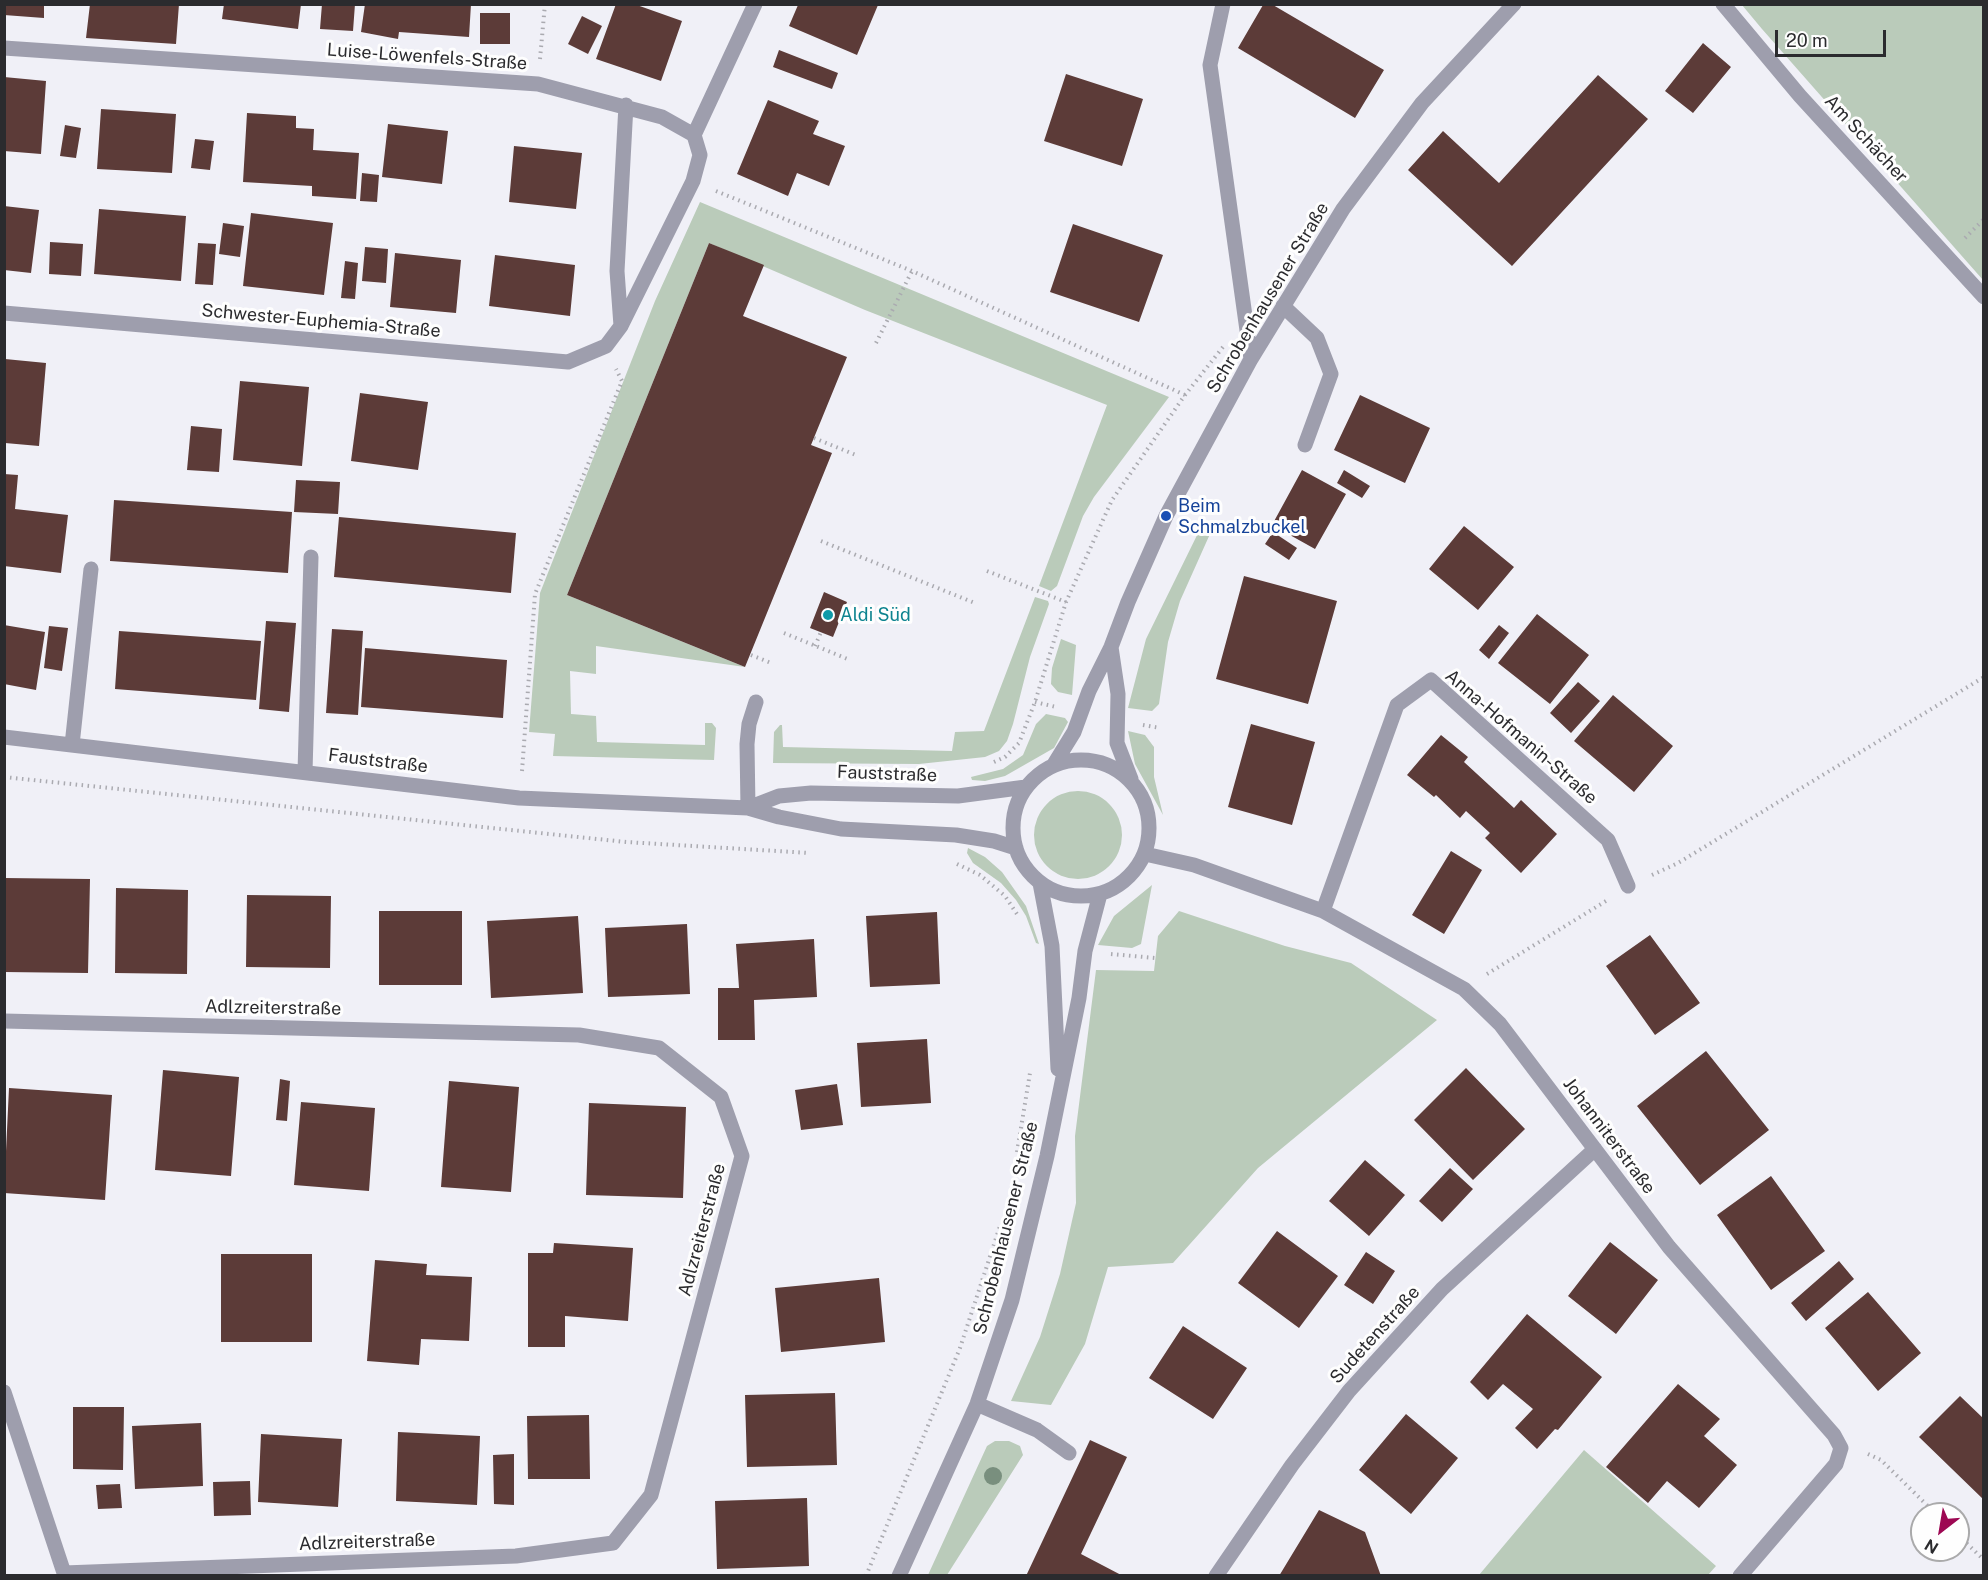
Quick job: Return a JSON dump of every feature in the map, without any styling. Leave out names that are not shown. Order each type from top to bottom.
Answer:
[{"type":"street","points":[[606,346],[621,326],[693,181],[700,155],[694,135],[755,4]]},
{"type":"street","points":[[1223,4],[1210,65],[1251,359]]},
{"type":"street","name":"Schrobenhausener Straße","points":[[1053,766],[1074,732],[1089,691],[1111,647],[1166,516],[1251,359],[1283,306],[1343,209],[1422,103],[1514,4]]},
{"type":"street","name":"Am Schächer","points":[[1723,4],[1800,96],[1983,297]]},
{"type":"street","name":"Luise-Löwenfels-Straße","points":[[4,48],[538,84],[626,105],[662,117],[694,135]]},
{"type":"street","points":[[621,326],[617,271],[626,105]]},
{"type":"street","points":[[1283,306],[1317,338],[1331,374],[1305,445]]},
{"type":"street","name":"Schwester-Euphemia-Straße","points":[[4,313],[568,362],[606,346]]},
{"type":"street","points":[[305,772],[311,557]]},
{"type":"street","points":[[72,745],[90,569]]},
{"type":"street","name":"Schrobenhausener Straße","points":[[1111,647],[1118,694],[1118,742],[1132,782]]},
{"type":"street","name":"Anna-Hofmanin-Straße","points":[[1323,912],[1397,705],[1431,680],[1608,840],[1628,886]]},
{"type":"street","points":[[748,808],[747,744],[749,724],[756,702]]},
{"type":"street","name":"Fauststraße","points":[[4,738],[519,798],[748,808],[779,818],[841,829],[956,836],[994,841],[1016,848]]},
{"type":"street","points":[[1073,760],[1093,760],[1114,768],[1132,782],[1143,797],[1149,815],[1149,836],[1145,854],[1135,872],[1119,886],[1100,894],[1084,897],[1068,895],[1040,883],[1030,873],[1016,848],[1012,820],[1026,787],[1038,775],[1053,766],[1073,760]]},
{"type":"street","name":"Fauststraße","points":[[748,808],[779,796],[811,793],[958,796],[1026,787]]},
{"type":"street","name":"Johanniterstraße","points":[[1145,854],[1194,865],[1323,912],[1464,989],[1500,1024],[1669,1247],[1834,1435],[1841,1448]]},
{"type":"street","name":"Schrobenhausener Straße","points":[[1040,883],[1052,946],[1059,1087]]},
{"type":"street","name":"Schrobenhausener Straße","points":[[899,1575],[977,1404],[1012,1300],[1047,1156],[1059,1087],[1079,998],[1085,951],[1100,894]]},
{"type":"street","name":"Adlzreiterstraße","points":[[4,1021],[579,1035],[658,1048],[721,1097],[742,1156],[651,1495],[613,1543],[516,1556],[64,1574]]},
{"type":"street","name":"Sudetenstraße","points":[[1216,1575],[1292,1464],[1349,1391],[1442,1289],[1595,1149]]},
{"type":"street","points":[[4,1392],[64,1574]]},
{"type":"street","points":[[977,1404],[1037,1430],[1069,1453]]},
{"type":"street","points":[[1740,1575],[1836,1464],[1841,1448]]},
{"type":"path","points":[[538,84],[545,4]]},
{"type":"path","points":[[693,181],[912,271],[1185,395]]},
{"type":"path","points":[[876,343],[912,271]]},
{"type":"path","points":[[984,767],[1005,757],[1019,743],[1035,702],[1066,602],[1113,501],[1185,395],[1245,318]]},
{"type":"path","points":[[519,798],[535,594],[622,381],[606,346]]},
{"type":"path","points":[[814,438],[856,455]]},
{"type":"path","points":[[821,541],[975,603]]},
{"type":"path","points":[[987,571],[1066,602]]},
{"type":"path","points":[[815,646],[821,632]]},
{"type":"path","points":[[784,633],[850,660]]},
{"type":"path","points":[[751,655],[771,663]]},
{"type":"path","points":[[1464,989],[1628,886],[1678,863],[1983,677]]},
{"type":"path","points":[[4,777],[626,842],[813,853]]},
{"type":"path","points":[[952,861],[980,875],[1005,896],[1023,924]]},
{"type":"path","points":[[1017,1156],[1031,1066]]},
{"type":"path","points":[[866,1575],[960,1348],[1000,1223]]},
{"type":"path","points":[[1841,1448],[1870,1454],[1881,1460],[1924,1502]]},
{"type":"path","points":[[1970,1547],[1983,1560]]},
{"type":"green space","points":[[1742,5],[1983,5],[1983,280],[1762,29]]},
{"type":"green space","points":[[700,202],[1169,397],[1094,497],[1083,516],[1057,586],[1051,591],[1039,586],[1107,405],[865,310],[709,243],[567,595],[745,667],[596,646],[596,674],[570,671],[571,714],[596,716],[597,742],[705,745],[705,723],[712,723],[716,728],[714,760],[553,756],[555,734],[529,732],[540,593],[655,301]]},
{"type":"green space","points":[[1204,521],[1214,525],[1180,601],[1168,642],[1159,704],[1152,711],[1128,708],[1146,639]]},
{"type":"green space","points":[[1035,597],[1048,601],[1049,604],[1030,657],[1013,724],[1007,741],[999,751],[985,757],[919,764],[773,763],[774,732],[780,725],[782,725],[783,747],[952,751],[955,732],[984,731]]},
{"type":"green space","points":[[1061,639],[1076,645],[1072,695],[1058,692],[1051,684],[1052,668]]},
{"type":"green space","points":[[1046,714],[1065,718],[1068,722],[1054,748],[1005,776],[985,781],[972,780],[971,777],[1003,769],[1023,755],[1036,724]]},
{"type":"green space","points":[[1128,731],[1145,735],[1154,747],[1154,777],[1163,815],[1135,764]]},
{"type":"green space","points":[[1078,791],[1095,794],[1109,804],[1119,818],[1122,835],[1119,852],[1109,866],[1095,876],[1078,879],[1061,876],[1047,866],[1037,852],[1034,835],[1037,818],[1047,804],[1061,794]]},
{"type":"green space","points":[[968,848],[985,857],[1002,872],[1026,906],[1039,944],[1036,943],[1026,916],[1016,900],[1001,883],[973,863],[967,853]]},
{"type":"green space","points":[[1152,885],[1141,944],[1132,948],[1098,945],[1114,916]]},
{"type":"green space","points":[[1179,911],[1285,946],[1351,963],[1437,1020],[1258,1168],[1173,1263],[1108,1267],[1085,1344],[1051,1405],[1011,1401],[1040,1337],[1060,1274],[1076,1203],[1075,1136],[1096,970],[1154,971],[1158,936]]},
{"type":"green space","points":[[995,1441],[1009,1441],[1020,1446],[1023,1455],[947,1575],[928,1575],[987,1446]]},
{"type":"green space","points":[[1584,1450],[1716,1566],[1708,1575],[1479,1575]]},
{"type":"building","points":[[4,4],[44,4],[44,18],[4,15]]},
{"type":"building","points":[[90,4],[179,4],[176,44],[86,38]]},
{"type":"building","points":[[224,4],[301,4],[298,29],[222,19]]},
{"type":"building","points":[[322,4],[355,4],[353,31],[320,29]]},
{"type":"building","points":[[365,4],[471,4],[469,37],[399,32],[398,39],[361,32]]},
{"type":"building","points":[[616,4],[634,4],[682,21],[661,81],[596,59]]},
{"type":"building","points":[[798,5],[878,5],[857,55],[789,26]]},
{"type":"building","points":[[1263,5],[1273,5],[1384,70],[1355,118],[1238,48]]},
{"type":"building","points":[[480,13],[510,13],[510,44],[480,44]]},
{"type":"building","points":[[582,16],[602,26],[588,54],[568,44]]},
{"type":"building","points":[[1703,43],[1731,67],[1693,113],[1665,91]]},
{"type":"building","points":[[779,50],[838,73],[832,89],[773,67]]},
{"type":"building","points":[[1066,74],[1143,99],[1122,166],[1044,141]]},
{"type":"building","points":[[1598,75],[1648,119],[1512,266],[1408,170],[1443,131],[1499,183]]},
{"type":"building","points":[[4,77],[46,81],[41,154],[4,151]]},
{"type":"building","points":[[768,100],[819,121],[813,134],[845,146],[829,186],[797,173],[788,196],[737,174]]},
{"type":"building","points":[[101,109],[176,114],[172,173],[97,169]]},
{"type":"building","points":[[247,113],[296,116],[296,128],[314,129],[313,150],[359,153],[356,199],[312,196],[312,186],[243,182]]},
{"type":"building","points":[[388,124],[448,131],[442,184],[382,177]]},
{"type":"building","points":[[65,125],[81,128],[76,158],[60,156]]},
{"type":"building","points":[[195,139],[214,141],[210,170],[191,168]]},
{"type":"building","points":[[514,146],[582,153],[576,209],[509,202]]},
{"type":"building","points":[[362,173],[379,175],[377,202],[360,201]]},
{"type":"building","points":[[4,206],[39,210],[31,273],[4,270]]},
{"type":"building","points":[[99,209],[186,216],[181,281],[94,274]]},
{"type":"building","points":[[251,213],[333,223],[324,295],[243,286]]},
{"type":"building","points":[[223,223],[244,226],[240,257],[219,254]]},
{"type":"building","points":[[1073,224],[1163,255],[1139,322],[1050,292]]},
{"type":"building","points":[[50,242],[83,244],[81,276],[49,274]]},
{"type":"building","points":[[198,243],[216,244],[213,285],[195,284]]},
{"type":"building","points":[[709,243],[764,265],[743,316],[847,357],[811,445],[832,453],[745,667],[567,595]]},
{"type":"building","points":[[365,247],[388,249],[386,283],[362,281]]},
{"type":"building","points":[[395,253],[461,260],[456,313],[390,307]]},
{"type":"building","points":[[495,255],[575,265],[570,316],[489,306]]},
{"type":"building","points":[[345,261],[358,263],[355,299],[341,298]]},
{"type":"building","points":[[5,359],[46,363],[39,446],[5,443]]},
{"type":"building","points":[[240,381],[309,387],[302,466],[233,460]]},
{"type":"building","points":[[360,393],[428,402],[418,470],[351,461]]},
{"type":"building","points":[[1360,395],[1430,428],[1405,483],[1334,450]]},
{"type":"building","points":[[191,426],[222,429],[219,472],[187,470]]},
{"type":"building","points":[[1302,470],[1346,494],[1315,549],[1272,525]]},
{"type":"building","points":[[1344,470],[1370,486],[1362,498],[1337,483]]},
{"type":"building","points":[[4,474],[18,475],[15,509],[68,515],[61,573],[4,566]]},
{"type":"building","points":[[296,480],[340,482],[338,514],[294,512]]},
{"type":"building","points":[[114,500],[292,512],[288,573],[110,561]]},
{"type":"building","points":[[339,517],[516,533],[511,593],[334,577]]},
{"type":"building","points":[[1464,526],[1514,567],[1478,610],[1429,569]]},
{"type":"building","points":[[1273,532],[1297,548],[1289,560],[1265,544]]},
{"type":"building","points":[[1244,576],[1337,601],[1308,704],[1216,679]]},
{"type":"building","name":"Aldi Süd","points":[[824,592],[847,602],[833,637],[810,628]]},
{"type":"building","points":[[1537,614],[1589,655],[1550,704],[1498,663]]},
{"type":"building","points":[[266,621],[296,623],[289,712],[259,709]]},
{"type":"building","points":[[4,625],[45,632],[36,690],[4,684]]},
{"type":"building","points":[[1499,625],[1509,633],[1489,659],[1479,650]]},
{"type":"building","points":[[49,626],[68,628],[62,671],[44,668]]},
{"type":"building","points":[[332,629],[363,631],[358,715],[326,713]]},
{"type":"building","points":[[119,631],[261,641],[256,700],[115,689]]},
{"type":"building","points":[[365,648],[507,660],[503,718],[361,707]]},
{"type":"building","points":[[1578,682],[1600,701],[1571,733],[1550,713]]},
{"type":"building","points":[[1613,695],[1673,746],[1634,792],[1574,741]]},
{"type":"building","points":[[1251,724],[1315,742],[1292,825],[1228,807]]},
{"type":"building","points":[[1441,735],[1468,757],[1464,762],[1514,808],[1521,800],[1557,834],[1521,873],[1485,838],[1490,833],[1466,811],[1460,818],[1436,795],[1434,797],[1407,775]]},
{"type":"building","points":[[1451,851],[1482,870],[1444,934],[1412,915]]},
{"type":"building","points":[[4,878],[90,879],[88,973],[4,972]]},
{"type":"building","points":[[116,888],[188,890],[187,974],[115,973]]},
{"type":"building","points":[[247,895],[331,896],[330,968],[246,967]]},
{"type":"building","points":[[379,911],[462,911],[462,985],[379,985]]},
{"type":"building","points":[[937,912],[940,984],[870,987],[866,916]]},
{"type":"building","points":[[578,916],[583,993],[491,998],[487,921]]},
{"type":"building","points":[[687,924],[690,994],[608,997],[605,928]]},
{"type":"building","points":[[1650,935],[1700,1003],[1655,1035],[1606,966]]},
{"type":"building","points":[[814,939],[817,997],[754,1000],[755,1040],[718,1040],[718,988],[739,988],[736,944]]},
{"type":"building","points":[[927,1039],[931,1103],[861,1107],[857,1043]]},
{"type":"building","points":[[1706,1051],[1769,1130],[1700,1185],[1637,1106]]},
{"type":"building","points":[[1466,1068],[1525,1129],[1473,1180],[1414,1120]]},
{"type":"building","points":[[163,1070],[239,1077],[231,1176],[155,1170]]},
{"type":"building","points":[[280,1079],[290,1081],[287,1121],[276,1120]]},
{"type":"building","points":[[449,1081],[519,1087],[511,1192],[441,1187]]},
{"type":"building","points":[[837,1084],[843,1125],[801,1130],[795,1090]]},
{"type":"building","points":[[9,1088],[112,1095],[105,1200],[4,1193]]},
{"type":"building","points":[[301,1102],[375,1108],[369,1191],[294,1185]]},
{"type":"building","points":[[589,1103],[686,1107],[683,1198],[586,1195]]},
{"type":"building","points":[[1365,1160],[1405,1195],[1369,1236],[1329,1201]]},
{"type":"building","points":[[1450,1168],[1473,1189],[1442,1222],[1419,1201]]},
{"type":"building","points":[[1771,1176],[1825,1251],[1771,1290],[1717,1215]]},
{"type":"building","points":[[1277,1231],[1338,1276],[1299,1328],[1238,1283]]},
{"type":"building","points":[[1610,1242],[1658,1280],[1616,1334],[1568,1296]]},
{"type":"building","points":[[554,1243],[633,1248],[628,1321],[565,1316],[565,1347],[528,1347],[528,1253],[553,1253]]},
{"type":"building","points":[[1366,1252],[1395,1271],[1373,1304],[1344,1285]]},
{"type":"building","points":[[221,1254],[312,1254],[312,1342],[221,1342]]},
{"type":"building","points":[[375,1260],[427,1264],[426,1275],[472,1277],[469,1341],[421,1339],[419,1365],[367,1361]]},
{"type":"building","points":[[1839,1261],[1854,1279],[1806,1321],[1791,1303]]},
{"type":"building","points":[[879,1278],[885,1342],[781,1352],[775,1288]]},
{"type":"building","points":[[1868,1292],[1921,1353],[1878,1391],[1825,1328]]},
{"type":"building","points":[[1527,1314],[1602,1377],[1558,1430],[1555,1429],[1537,1449],[1515,1428],[1533,1409],[1503,1384],[1488,1400],[1470,1382]]},
{"type":"building","points":[[1183,1326],[1247,1368],[1213,1419],[1149,1378]]},
{"type":"building","points":[[1678,1384],[1720,1419],[1704,1436],[1737,1465],[1699,1508],[1667,1481],[1648,1503],[1606,1467]]},
{"type":"building","points":[[835,1393],[837,1465],[747,1467],[745,1395]]},
{"type":"building","points":[[1960,1396],[1984,1419],[1984,1500],[1919,1437]]},
{"type":"building","points":[[73,1407],[124,1407],[123,1470],[73,1469]]},
{"type":"building","points":[[1406,1414],[1458,1458],[1411,1514],[1359,1470]]},
{"type":"building","points":[[589,1415],[590,1479],[528,1479],[527,1416]]},
{"type":"building","points":[[201,1423],[203,1486],[135,1489],[132,1426]]},
{"type":"building","points":[[398,1432],[480,1436],[477,1505],[396,1501]]},
{"type":"building","points":[[261,1434],[342,1439],[338,1507],[258,1502]]},
{"type":"building","points":[[1090,1440],[1127,1457],[1081,1554],[1123,1576],[1026,1576]]},
{"type":"building","points":[[514,1454],[514,1505],[494,1504],[493,1455]]},
{"type":"building","points":[[250,1481],[251,1515],[214,1516],[213,1482]]},
{"type":"building","points":[[120,1484],[122,1508],[98,1509],[96,1485]]},
{"type":"building","points":[[807,1498],[809,1566],[717,1569],[715,1501]]},
{"type":"building","points":[[1319,1510],[1365,1532],[1381,1576],[1279,1576]]},
{"type":"place","name":"Beim Schmalzbuckel","points":[[1166,516]]},
{"type":"place","name":"Aldi Süd","points":[[828,615]]}]
